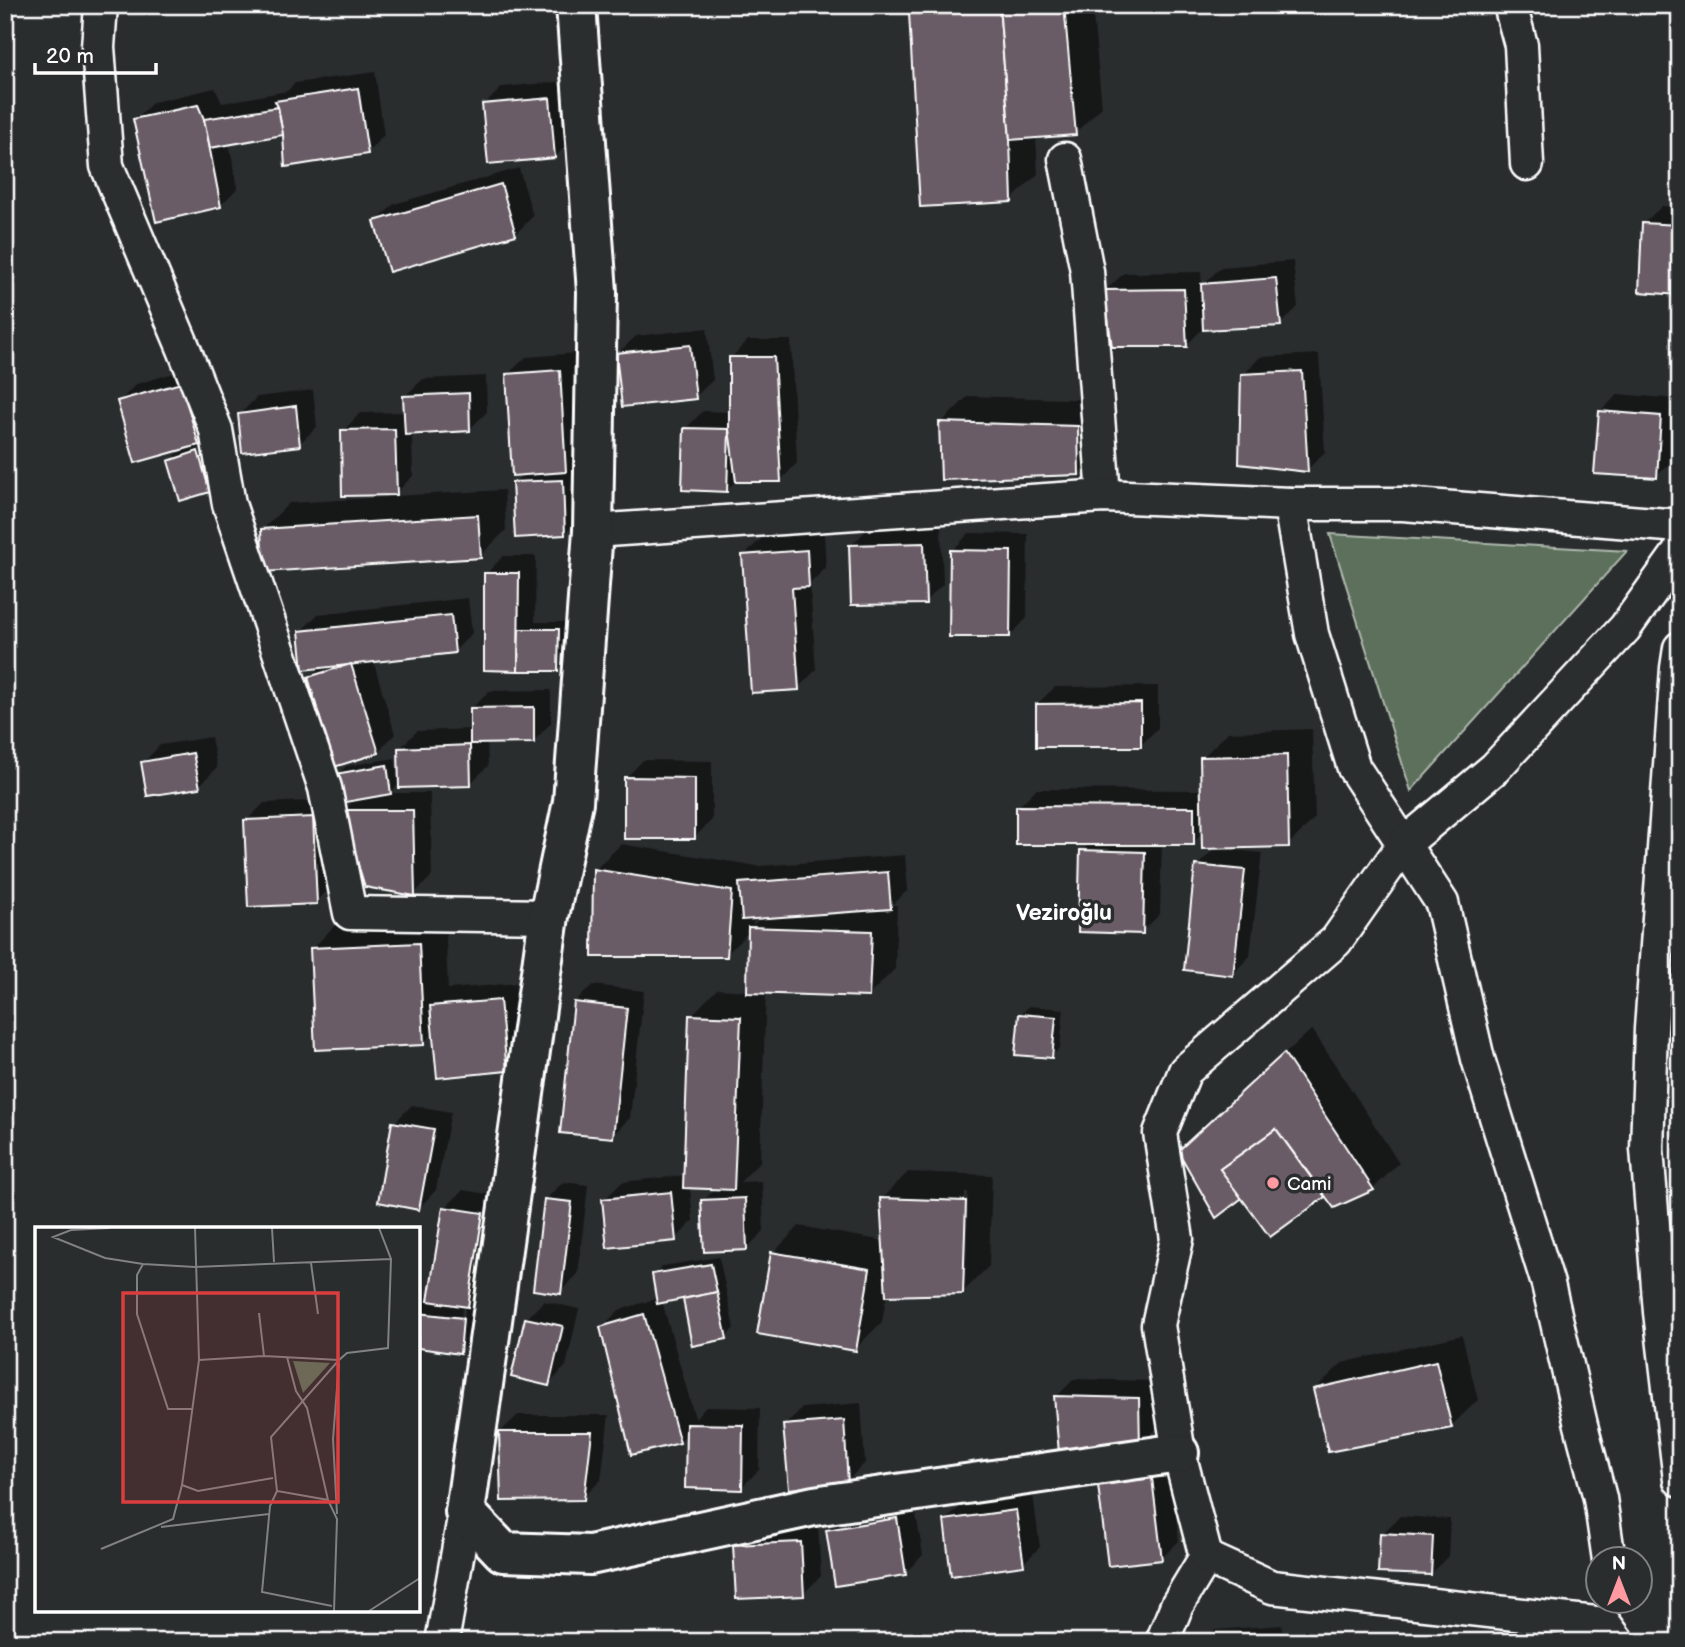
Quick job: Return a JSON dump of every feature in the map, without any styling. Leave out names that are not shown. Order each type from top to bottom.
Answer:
[{"type":"street","points":[[101,5],[98,47],[107,166],[216,430],[229,505],[325,788],[350,913],[549,916]]},
{"type":"street","points":[[442,1642],[465,1512],[549,916],[573,802],[593,531],[597,292],[576,5]]},
{"type":"street","points":[[1510,5],[1521,46],[1527,164]]},
{"type":"street","points":[[1065,159],[1087,271],[1104,496]]},
{"type":"street","points":[[593,531],[1104,496],[1290,504],[1403,504],[1680,526]]},
{"type":"street","points":[[1290,504],[1312,634],[1354,768],[1442,903],[1478,1059],[1548,1284],[1600,1498],[1607,1546]]},
{"type":"street","points":[[1162,1642],[1177,1605],[1206,1557],[1179,1453],[1158,1325],[1177,1238],[1160,1133],[1185,1071],[1335,941],[1404,844],[1495,768],[1625,628],[1680,551]]},
{"type":"street","points":[[1680,648],[1651,1029],[1647,1149],[1660,1312],[1680,1480]]},
{"type":"street","points":[[465,1512],[503,1552],[590,1555],[814,1506],[1179,1453]]},
{"type":"street","points":[[1206,1557],[1272,1587],[1610,1622]]},
{"type":"green space","points":[[1330,534],[1627,551],[1411,791]]},
{"type":"building","points":[[999,5],[1012,202],[920,207],[909,13]]},
{"type":"building","points":[[999,5],[1064,5],[1076,135],[1010,140]]},
{"type":"building","points":[[358,88],[368,154],[285,167],[283,135],[275,101]]},
{"type":"building","points":[[550,98],[555,158],[488,164],[482,104]]},
{"type":"building","points":[[198,105],[204,119],[221,207],[156,222],[133,119]]},
{"type":"building","points":[[278,107],[283,135],[210,148],[204,119]]},
{"type":"building","points":[[501,184],[516,235],[389,272],[374,221]]},
{"type":"building","points":[[1642,223],[1680,225],[1680,295],[1639,292]]},
{"type":"building","points":[[1276,278],[1281,326],[1203,330],[1201,284]]},
{"type":"building","points":[[1184,289],[1187,347],[1112,347],[1104,290]]},
{"type":"building","points":[[690,345],[696,399],[622,407],[616,353]]},
{"type":"building","points":[[729,357],[774,357],[781,482],[736,482],[729,429]]},
{"type":"building","points":[[560,370],[566,472],[512,476],[506,374]]},
{"type":"building","points":[[1302,371],[1308,472],[1239,464],[1241,374]]},
{"type":"building","points":[[181,383],[199,445],[135,463],[117,401]]},
{"type":"building","points":[[469,393],[470,431],[405,435],[403,396]]},
{"type":"building","points":[[296,406],[300,446],[242,453],[238,414]]},
{"type":"building","points":[[1599,411],[1661,416],[1657,478],[1594,474]]},
{"type":"building","points":[[939,422],[1078,426],[1079,475],[941,480]]},
{"type":"building","points":[[684,428],[729,429],[727,492],[682,490]]},
{"type":"building","points":[[395,429],[397,495],[342,496],[341,430]]},
{"type":"building","points":[[198,451],[210,492],[180,501],[168,461]]},
{"type":"building","points":[[563,480],[565,535],[515,538],[512,482]]},
{"type":"building","points":[[478,515],[481,558],[263,572],[261,529]]},
{"type":"building","points":[[924,543],[926,604],[851,605],[849,545]]},
{"type":"building","points":[[807,550],[809,587],[792,588],[799,690],[751,693],[742,555]]},
{"type":"building","points":[[950,550],[1011,551],[1010,637],[949,637]]},
{"type":"building","points":[[484,573],[519,573],[518,671],[484,670]]},
{"type":"building","points":[[451,615],[455,653],[303,670],[299,631]]},
{"type":"building","points":[[519,629],[559,629],[558,671],[518,671]]},
{"type":"building","points":[[351,664],[379,753],[334,767],[308,677]]},
{"type":"building","points":[[1141,703],[1141,747],[1036,747],[1036,704]]},
{"type":"building","points":[[534,707],[534,743],[470,744],[470,708]]},
{"type":"building","points":[[470,745],[471,786],[399,788],[398,748]]},
{"type":"building","points":[[193,753],[200,788],[147,796],[141,762]]},
{"type":"building","points":[[1287,755],[1289,847],[1202,849],[1200,757]]},
{"type":"building","points":[[387,765],[391,794],[340,803],[335,774]]},
{"type":"building","points":[[624,777],[695,778],[695,839],[624,839]]},
{"type":"building","points":[[1016,806],[1194,807],[1194,845],[1016,845]]},
{"type":"building","points":[[341,810],[413,810],[415,896],[365,887]]},
{"type":"building","points":[[313,817],[317,904],[248,907],[244,820]]},
{"type":"building","points":[[1080,850],[1145,852],[1143,934],[1078,932]]},
{"type":"building","points":[[1195,865],[1245,870],[1233,976],[1184,970]]},
{"type":"building","points":[[593,869],[732,891],[727,957],[592,957]]},
{"type":"building","points":[[888,872],[891,909],[742,920],[739,883]]},
{"type":"building","points":[[748,927],[872,931],[869,997],[747,993]]},
{"type":"building","points":[[419,943],[424,1045],[315,1050],[310,948]]},
{"type":"building","points":[[500,1000],[507,1071],[437,1078],[430,1006]]},
{"type":"building","points":[[574,1002],[627,1008],[613,1138],[560,1133]]},
{"type":"building","points":[[1019,1014],[1056,1017],[1052,1058],[1015,1055]]},
{"type":"building","points":[[689,1015],[741,1017],[734,1190],[683,1188]]},
{"type":"building","points":[[1284,1053],[1374,1190],[1334,1208],[1276,1129],[1220,1169],[1242,1198],[1216,1218],[1178,1151]]},
{"type":"building","points":[[1680,1109],[1680,1163],[1678,1163]]},
{"type":"building","points":[[392,1122],[434,1129],[419,1210],[378,1202]]},
{"type":"building","name":"Cami","points":[[1276,1129],[1325,1197],[1270,1237],[1220,1169]]},
{"type":"building","points":[[671,1192],[676,1241],[607,1248],[602,1199]]},
{"type":"building","points":[[745,1198],[747,1250],[704,1252],[701,1200]]},
{"type":"building","points":[[880,1198],[966,1201],[963,1294],[886,1296]]},
{"type":"building","points":[[544,1199],[572,1202],[561,1294],[533,1290]]},
{"type":"building","points":[[443,1207],[483,1213],[468,1307],[428,1301]]},
{"type":"building","points":[[771,1252],[870,1269],[856,1351],[757,1334]]},
{"type":"building","points":[[711,1264],[717,1292],[657,1304],[652,1274]]},
{"type":"building","points":[[717,1292],[727,1339],[692,1346],[683,1299]]},
{"type":"building","points":[[420,1313],[463,1318],[460,1354],[420,1348]]},
{"type":"building","points":[[644,1314],[680,1443],[631,1455],[600,1327]]},
{"type":"building","points":[[525,1318],[563,1326],[549,1386],[511,1377]]},
{"type":"building","points":[[1436,1361],[1452,1428],[1328,1452],[1313,1389]]},
{"type":"building","points":[[1054,1396],[1139,1398],[1140,1448],[1059,1453]]},
{"type":"building","points":[[844,1420],[848,1483],[789,1489],[783,1425]]},
{"type":"building","points":[[686,1424],[743,1425],[742,1490],[685,1488]]},
{"type":"building","points":[[499,1432],[592,1432],[584,1500],[501,1501]]},
{"type":"building","points":[[1152,1478],[1162,1560],[1108,1566],[1098,1485]]},
{"type":"building","points":[[1016,1510],[1024,1566],[951,1576],[944,1520]]},
{"type":"building","points":[[897,1518],[906,1575],[835,1586],[826,1530]]},
{"type":"building","points":[[1380,1533],[1433,1536],[1431,1575],[1378,1573]]},
{"type":"building","points":[[801,1542],[804,1596],[736,1599],[733,1545]]},
{"type":"place","name":"Cami","points":[[1273,1183]]},
{"type":"district","name":"Veziroğlu","points":[[1064,912]]}]
